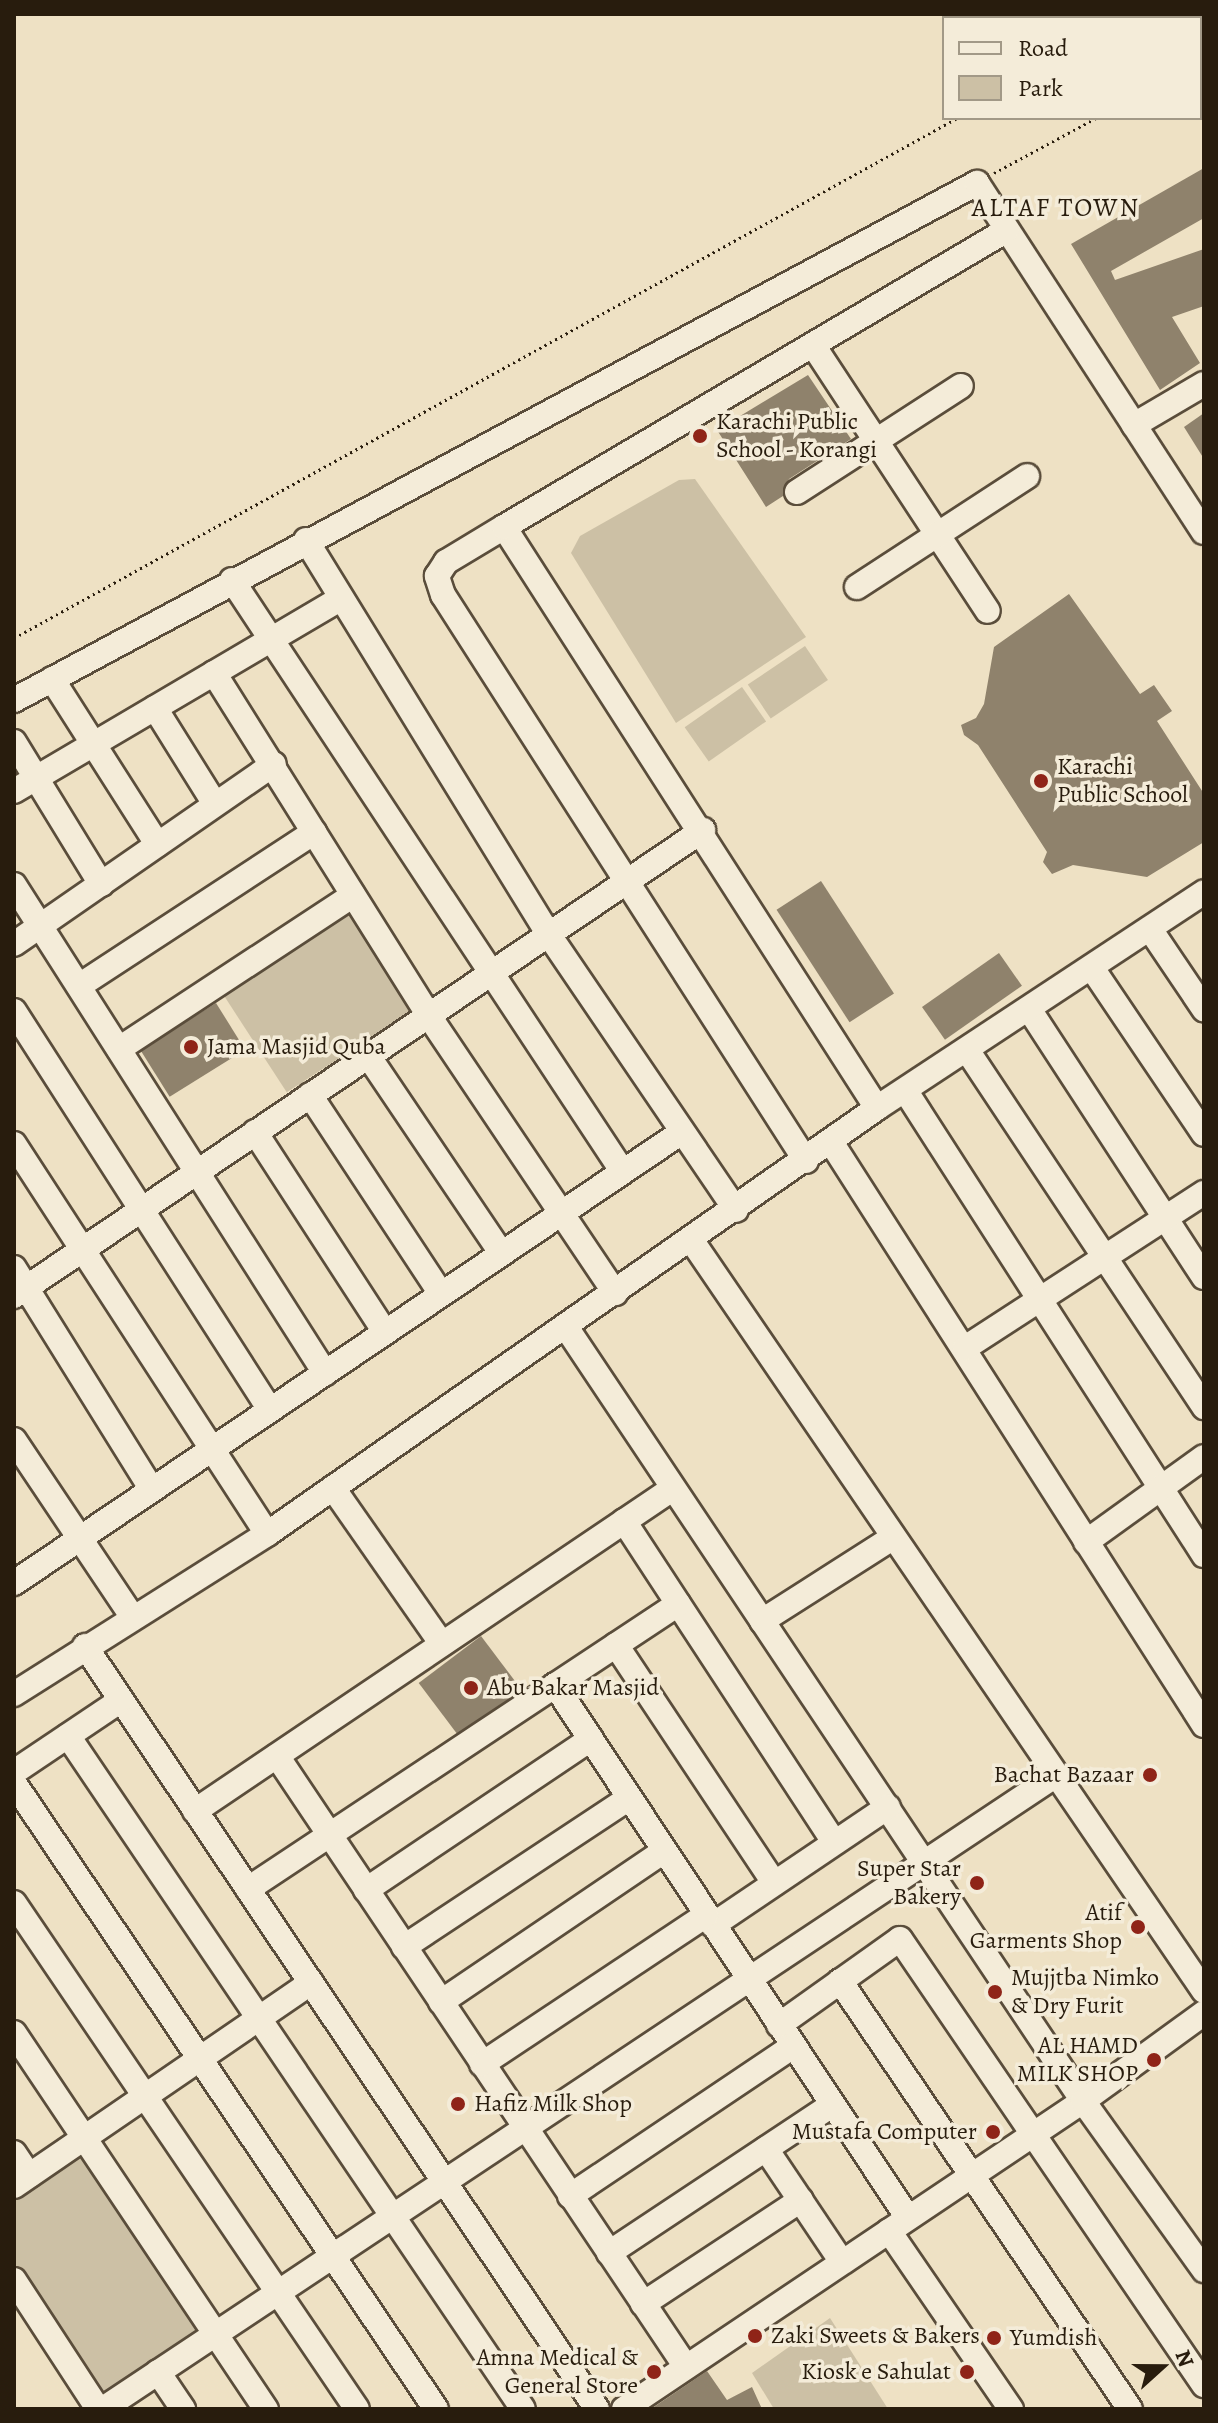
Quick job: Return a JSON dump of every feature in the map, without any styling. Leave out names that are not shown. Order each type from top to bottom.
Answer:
[{"type":"street","points":[[14,700],[306,540],[977,183],[1204,532]]},
{"type":"street","points":[[806,1161],[624,881],[439,587],[437,576],[446,562],[1007,230]]},
{"type":"street","points":[[813,345],[988,611]]},
{"type":"street","points":[[1134,425],[1204,384]]},
{"type":"street","points":[[797,492],[961,386]]},
{"type":"street","points":[[857,587],[1027,476]]},
{"type":"street","points":[[504,527],[703,830],[877,1108]]},
{"type":"street","points":[[306,540],[547,932],[736,1210]]},
{"type":"street","points":[[232,580],[623,1172]]},
{"type":"street","points":[[14,791],[340,599]]},
{"type":"street","points":[[214,673],[274,764],[429,1016],[615,1293]]},
{"type":"street","points":[[52,679],[157,844]]},
{"type":"street","points":[[155,708],[215,804]]},
{"type":"street","points":[[14,742],[101,884]]},
{"type":"street","points":[[14,944],[274,764]]},
{"type":"street","points":[[152,1490],[18,1283],[82,1249],[369,1057],[547,932],[703,830]]},
{"type":"street","points":[[79,986],[314,832]]},
{"type":"street","points":[[14,885],[325,1373]]},
{"type":"street","points":[[18,1683],[85,1646],[267,1534],[692,1241],[877,1108],[1204,892]]},
{"type":"street","points":[[119,1049],[353,895]]},
{"type":"street","points":[[1150,929],[1204,1009]]},
{"type":"street","points":[[1092,968],[1204,1134]]},
{"type":"street","points":[[1029,1009],[1204,1277]]},
{"type":"street","points":[[14,1011],[269,1408]]},
{"type":"street","points":[[967,1050],[1204,1407]]},
{"type":"street","points":[[369,1057],[501,1253]]},
{"type":"street","points":[[905,1090],[1204,1555]]},
{"type":"street","points":[[310,1095],[440,1292]]},
{"type":"street","points":[[255,1132],[384,1331]]},
{"type":"street","points":[[14,1583],[440,1292],[682,1132]]},
{"type":"street","points":[[831,1142],[1204,1725]]},
{"type":"street","points":[[14,1144],[267,1534]]},
{"type":"street","points":[[965,1348],[1041,1303],[1204,1193]]},
{"type":"street","points":[[692,1241],[1053,1777],[1204,1991]]},
{"type":"street","points":[[566,1327],[672,1489],[925,1859],[1083,2101],[1204,2270]]},
{"type":"street","points":[[14,1440],[78,1542],[132,1616]]},
{"type":"street","points":[[1086,1542],[1204,1457]]},
{"type":"street","points":[[333,1488],[442,1644]]},
{"type":"street","points":[[195,1811],[672,1489]]},
{"type":"street","points":[[624,1521],[834,1842]]},
{"type":"street","points":[[762,1621],[894,1537]]},
{"type":"street","points":[[248,1889],[678,1604]]},
{"type":"street","points":[[616,1645],[774,1883]]},
{"type":"street","points":[[85,1646],[597,2409]]},
{"type":"street","points":[[555,1685],[832,2105],[1002,2406]]},
{"type":"street","points":[[14,1772],[121,1700]]},
{"type":"street","points":[[68,1736],[523,2409]]},
{"type":"street","points":[[366,1890],[591,1739]]},
{"type":"street","points":[[277,1756],[686,2367]]},
{"type":"street","points":[[14,2280],[101,2409],[747,1977],[1053,1777]]},
{"type":"street","points":[[14,1783],[436,2409]]},
{"type":"street","points":[[404,1947],[629,1798]]},
{"type":"street","points":[[482,2064],[709,1920],[774,1883],[888,1807]]},
{"type":"street","points":[[441,2002],[664,1851]]},
{"type":"street","points":[[14,1903],[357,2409]]},
{"type":"street","points":[[779,2025],[900,1939],[1031,2136],[1204,2385]]},
{"type":"street","points":[[840,1981],[1130,2409]]},
{"type":"street","points":[[14,2153],[22,2181],[311,1983]]},
{"type":"street","points":[[624,2409],[1083,2101],[1204,2013]]},
{"type":"street","points":[[14,2033],[266,2409]]},
{"type":"street","points":[[570,2196],[793,2046]]},
{"type":"street","points":[[609,2253],[832,2105]]},
{"type":"street","points":[[766,2149],[842,2262]]},
{"type":"street","points":[[643,2304],[801,2200]]},
{"type":"street","points":[[158,2372],[183,2409]]},
{"type":"path","points":[[14,638],[953,120]]},
{"type":"path","points":[[977,183],[1092,120]]},
{"type":"green space","points":[[695,479],[806,637],[676,723],[571,553],[580,536],[679,480]]},
{"type":"green space","points":[[805,646],[828,680],[771,719],[748,685]]},
{"type":"green space","points":[[742,687],[766,721],[709,762],[685,727]]},
{"type":"green space","points":[[350,907],[416,1008],[287,1092],[221,991]]},
{"type":"green space","points":[[78,2140],[200,2330],[80,2407],[14,2304],[14,2181]]},
{"type":"green space","points":[[830,2318],[888,2409],[774,2409],[752,2373]]},
{"type":"building","points":[[1204,168],[1204,218],[1111,271],[1115,280],[1204,249],[1204,306],[1172,317],[1200,363],[1160,390],[1071,244]]},
{"type":"building","points":[[808,375],[851,439],[789,479],[783,496],[766,507],[717,430]]},
{"type":"building","points":[[1204,413],[1204,459],[1184,427]]},
{"type":"building","points":[[1069,594],[1140,694],[1154,685],[1172,711],[1157,721],[1204,794],[1204,842],[1147,877],[1073,865],[1052,874],[1043,862],[1047,852],[978,745],[964,735],[961,725],[976,718],[984,704],[994,647]]},
{"type":"building","points":[[821,881],[894,993],[850,1022],[777,910]]},
{"type":"building","points":[[999,953],[1022,986],[945,1040],[922,1007]]},
{"type":"building","name":"Jama Masjid Quba","points":[[216,1003],[245,1050],[170,1097],[141,1050]]},
{"type":"building","name":"Abu Bakar Masjid","points":[[481,1636],[522,1690],[460,1737],[419,1683]]},
{"type":"building","points":[[707,2371],[727,2400],[752,2387],[762,2409],[651,2409]]},
{"type":"place","name":"Karachi Public School - Korangi","points":[[700,436]]},
{"type":"place","name":"Karachi Public School","points":[[1041,781]]},
{"type":"place","name":"Jama Masjid Quba","points":[[191,1047]]},
{"type":"place","name":"Abu Bakar Masjid","points":[[471,1688]]},
{"type":"place","name":"Bachat Bazaar","points":[[1150,1775]]},
{"type":"place","name":"Super Star Bakery","points":[[977,1883]]},
{"type":"place","name":"Atif Garments Shop","points":[[1138,1927]]},
{"type":"place","name":"Mujjtba Nimko & Dry Furit","points":[[995,1992]]},
{"type":"place","name":"AL HAMD MILK SHOP","points":[[1154,2060]]},
{"type":"place","name":"Hafiz Milk Shop","points":[[458,2104]]},
{"type":"place","name":"Mustafa Computer","points":[[993,2132]]},
{"type":"place","name":"Zaki Sweets & Bakers","points":[[755,2336]]},
{"type":"place","name":"Yumdish","points":[[994,2338]]},
{"type":"place","name":"Amna Medical & General Store","points":[[654,2372]]},
{"type":"place","name":"Kiosk e Sahulat","points":[[967,2372]]},
{"type":"district","name":"ALTAF TOWN","points":[[1056,208]]}]
